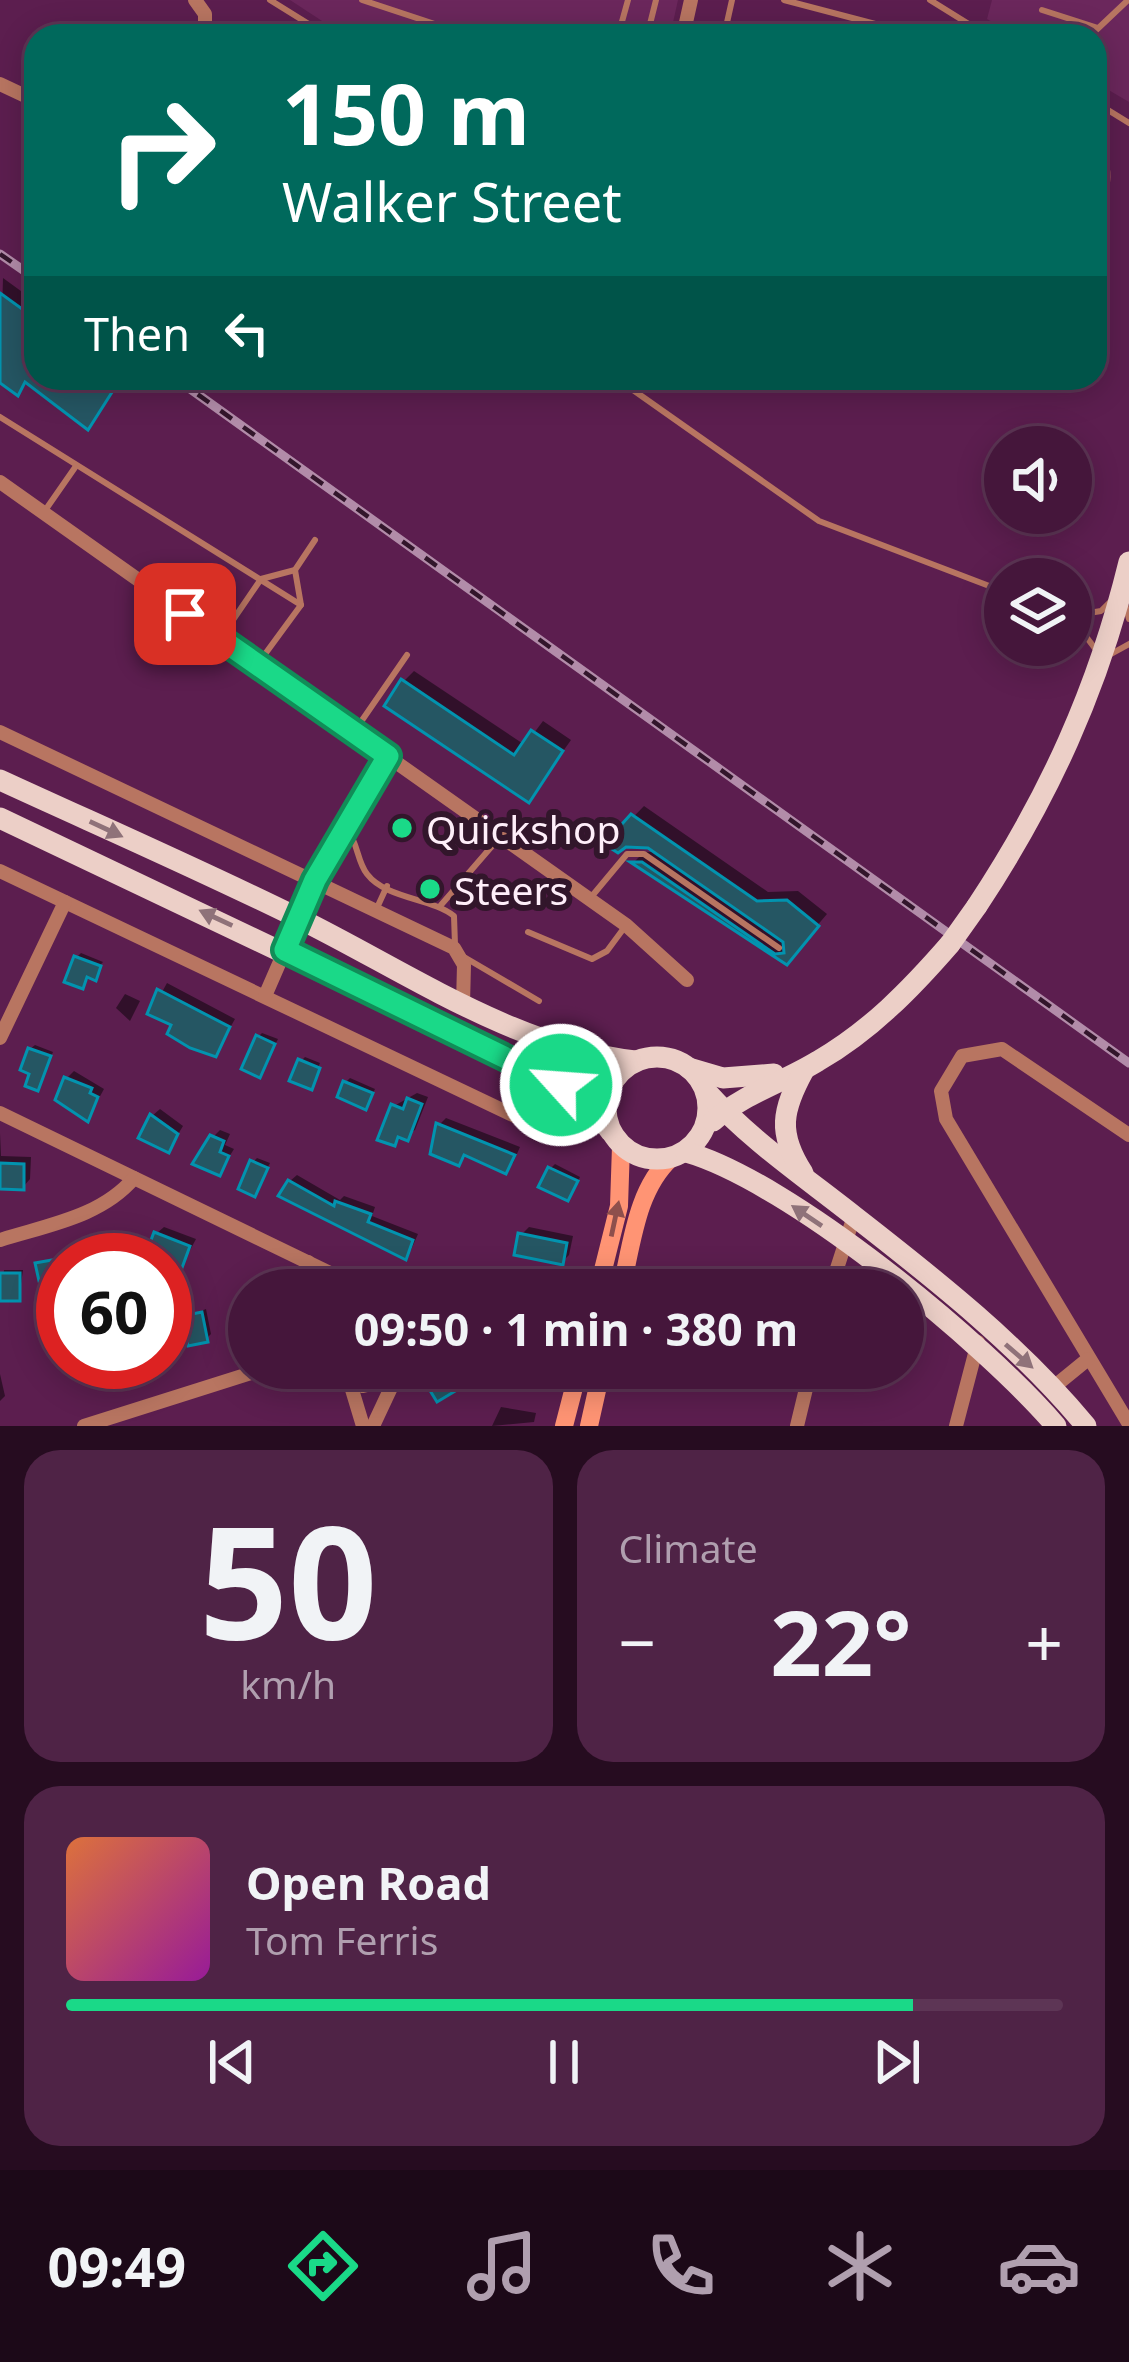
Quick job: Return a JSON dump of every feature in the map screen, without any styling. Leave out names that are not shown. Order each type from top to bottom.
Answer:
[{"type":"main road","points":[[678,1155],[738,1099],[804,1069],[885,1012],[950,944],[1044,801],[1102,663],[1129,562]]},
{"type":"main road","points":[[0,780],[299,919],[463,1004],[578,1051],[635,1061],[663,1057],[723,1078],[804,1069]]},
{"type":"main road","points":[[0,818],[285,950],[578,1094],[636,1156],[678,1155],[738,1170],[842,1241],[975,1349],[1036,1402],[1056,1426]]},
{"type":"main road","points":[[616,1139],[606,1100],[611,1084],[635,1061]]},
{"type":"main road","points":[[689,1068],[724,1111],[984,1326],[1054,1387],[1086,1426]]},
{"type":"main road","points":[[804,1069],[783,1113],[783,1128],[810,1184]]},
{"type":"main road","points":[[705,1128],[706,1091]]},
{"type":"street","points":[[0,482],[590,898],[687,980]]},
{"type":"street","points":[[0,732],[458,952],[463,1004]]},
{"type":"street","points":[[266,996],[315,880],[388,756]]},
{"type":"street","points":[[0,871],[540,1128],[578,1135]]},
{"type":"street","points":[[0,1038],[65,902]]},
{"type":"street","points":[[1129,1135],[1015,1054],[973,1051],[944,1078],[941,1105],[946,1119],[1088,1359],[1121,1396],[1129,1424]]},
{"type":"street","points":[[0,1112],[322,1269]]},
{"type":"street","points":[[603,1269],[619,1206],[616,1139]]},
{"type":"street","points":[[626,1269],[654,1174],[678,1155]]},
{"type":"street","points":[[0,1240],[97,1209],[134,1178]]},
{"type":"street","points":[[835,1269],[854,1216]]},
{"type":"street","points":[[308,1262],[311,1269]]},
{"type":"street","points":[[956,1426],[984,1326]]},
{"type":"street","points":[[1036,1402],[1088,1359]]},
{"type":"street","points":[[84,1426],[228,1380]]},
{"type":"street","points":[[352,1389],[363,1426]]},
{"type":"street","points":[[374,1426],[391,1389]]},
{"type":"street","points":[[564,1426],[574,1389]]},
{"type":"street","points":[[589,1426],[597,1389]]},
{"type":"street","points":[[797,1426],[806,1389]]},
{"type":"lane","points":[[270,0],[309,24]]},
{"type":"lane","points":[[362,0],[435,24]]},
{"type":"lane","points":[[784,0],[875,24]]},
{"type":"lane","points":[[930,0],[969,24]]},
{"type":"lane","points":[[1103,24],[1128,0]]},
{"type":"lane","points":[[1042,10],[1086,24]]},
{"type":"lane","points":[[633,390],[819,521],[984,584]]},
{"type":"lane","points":[[0,418],[301,605]]},
{"type":"lane","points":[[44,513],[76,466]]},
{"type":"lane","points":[[220,639],[261,579],[295,570],[315,540]]},
{"type":"lane","points":[[256,665],[301,605],[295,570]]},
{"type":"lane","points":[[1092,612],[1101,611],[1122,589]]},
{"type":"lane","points":[[1122,589],[1129,619]]},
{"type":"lane","points":[[1092,639],[1102,663],[1129,644]]},
{"type":"lane","points":[[354,731],[407,655]]},
{"type":"lane","points":[[345,828],[364,871],[387,886],[440,905],[457,924],[458,952],[539,1001]]},
{"type":"lane","points":[[440,905],[501,835]]},
{"type":"lane","points":[[590,898],[627,854],[644,854],[779,948]]},
{"type":"lane","points":[[375,910],[387,886]]},
{"type":"lane","points":[[528,932],[592,959],[607,951],[626,925]]},
{"type":"shaded area","points":[[290,0],[678,0],[673,24],[327,24]]},
{"type":"shaded area","points":[[992,0],[1129,0],[1129,102],[1107,89],[1107,24],[996,24],[987,19]]},
{"type":"building","points":[[0,293],[24,310],[24,384],[18,396],[0,383]]},
{"type":"building","points":[[36,390],[113,390],[88,430]]},
{"type":"building","points":[[401,679],[514,755],[531,730],[563,751],[529,803],[384,706]]},
{"type":"building","points":[[631,814],[757,901],[787,900],[819,926],[787,965],[630,862],[642,862],[775,954],[784,953],[783,942],[648,848],[626,847],[618,853],[604,844]]},
{"type":"building","points":[[74,956],[101,966],[96,981],[87,977],[83,989],[64,982]]},
{"type":"building","points":[[157,989],[230,1027],[216,1057],[167,1034],[171,1025],[147,1014]]},
{"type":"building","points":[[256,1035],[275,1044],[260,1078],[241,1069]]},
{"type":"building","points":[[28,1048],[51,1056],[38,1091],[25,1086],[29,1074],[20,1070]]},
{"type":"building","points":[[298,1059],[320,1068],[312,1090],[289,1081]]},
{"type":"building","points":[[64,1077],[92,1088],[90,1093],[98,1097],[88,1122],[55,1100]]},
{"type":"building","points":[[343,1081],[373,1093],[366,1110],[337,1097]]},
{"type":"building","points":[[407,1098],[422,1104],[408,1141],[398,1137],[395,1146],[377,1140],[391,1104],[403,1109]]},
{"type":"building","points":[[150,1114],[178,1134],[169,1153],[138,1138]]},
{"type":"building","points":[[436,1123],[515,1155],[506,1174],[464,1155],[459,1166],[430,1154]]},
{"type":"building","points":[[210,1135],[224,1141],[220,1152],[229,1156],[220,1176],[192,1164]]},
{"type":"building","points":[[250,1160],[268,1168],[255,1197],[238,1189]]},
{"type":"building","points":[[0,1163],[24,1164],[24,1190],[0,1189]]},
{"type":"building","points":[[548,1167],[578,1181],[568,1201],[538,1187]]},
{"type":"building","points":[[288,1180],[334,1206],[335,1201],[371,1214],[368,1222],[413,1240],[406,1260],[278,1196]]},
{"type":"building","points":[[518,1233],[567,1243],[563,1265],[514,1255]]},
{"type":"building","points":[[0,1273],[20,1273],[20,1301],[0,1301]]},
{"type":"building","points":[[202,1312],[208,1342],[192,1345],[192,1314]]},
{"type":"building","points":[[429,1389],[459,1389],[437,1402]]},
{"type":"railway","points":[[0,254],[24,271]]},
{"type":"railway","points":[[192,390],[1129,1063]]},
{"type":"place","name":"Quickshop","points":[[402,828]]},
{"type":"place","name":"Steers","points":[[430,889]]},
{"type":"route","points":[[185,614],[388,756],[315,880],[285,950],[561,1085]]}]
